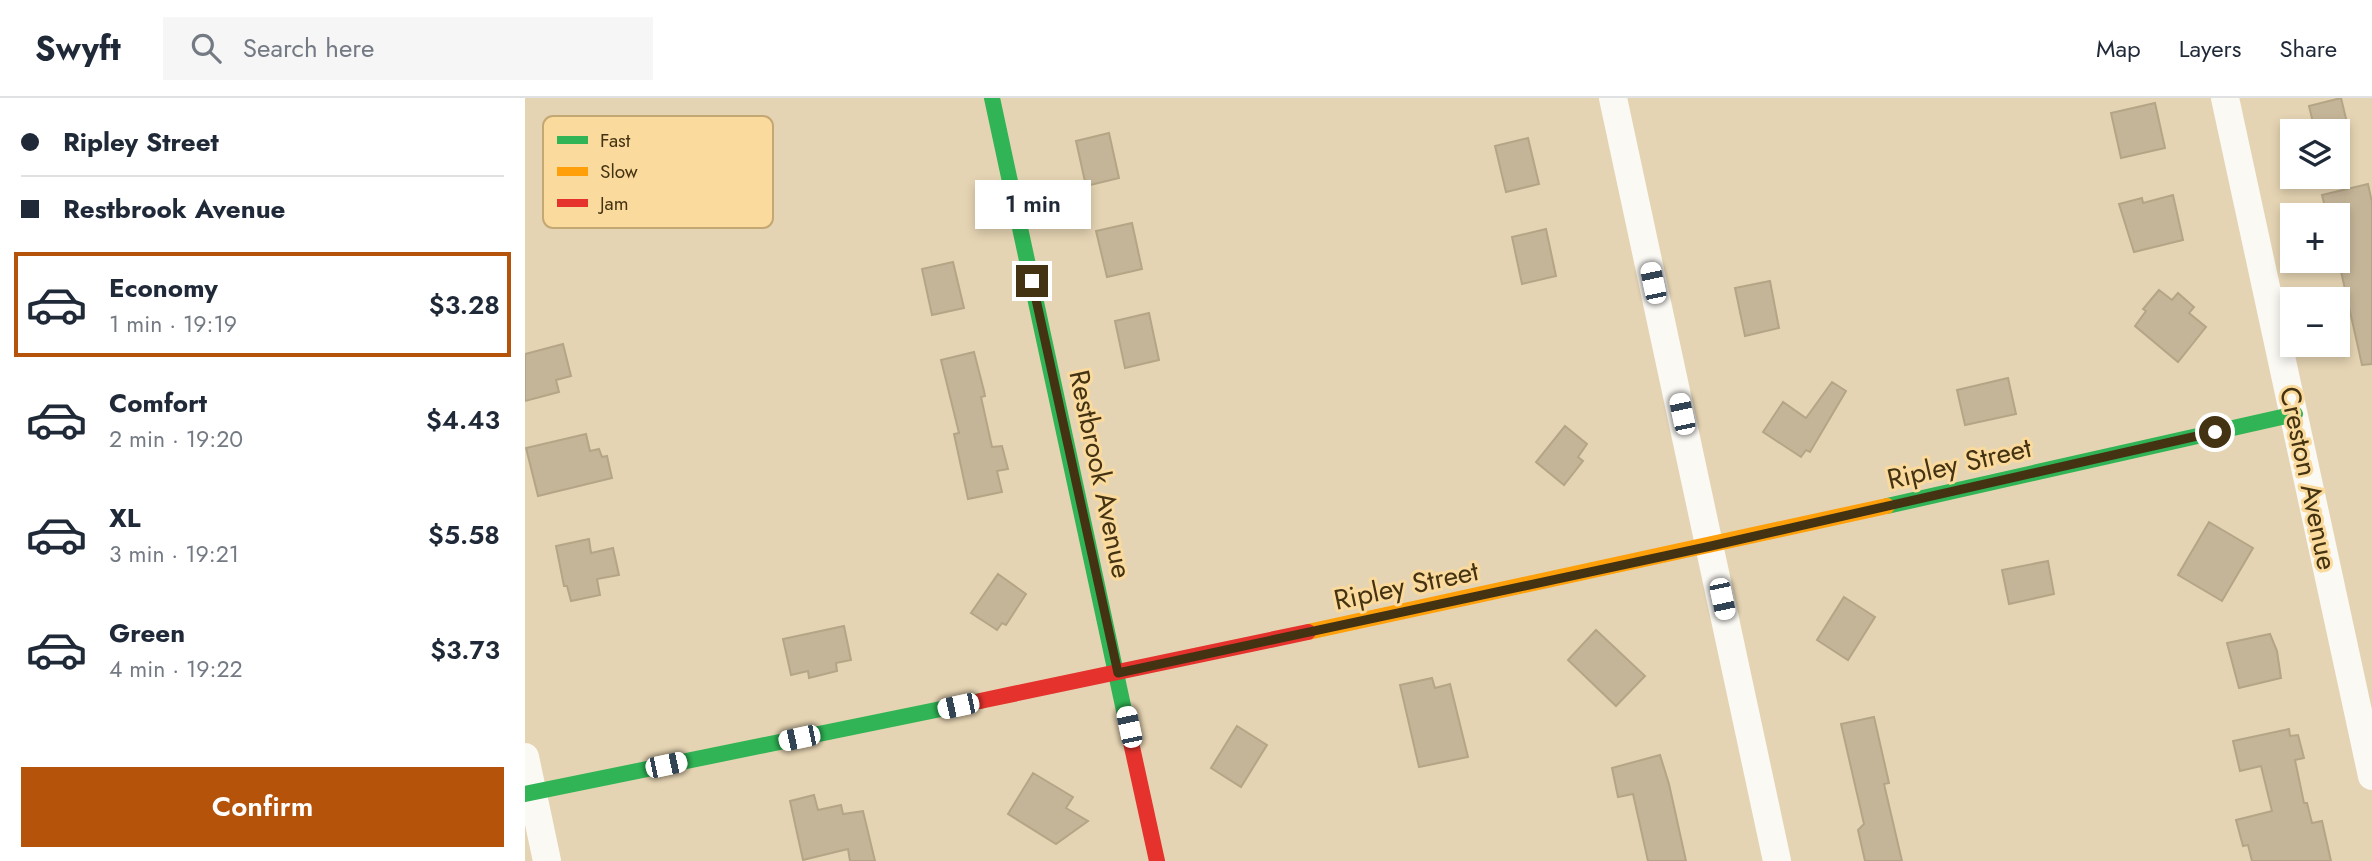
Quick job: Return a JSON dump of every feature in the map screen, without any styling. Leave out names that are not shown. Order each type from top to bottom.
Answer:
[{"type":"street","name":"Restbrook Avenue","points":[[992,98],[1157,861]]},
{"type":"street","points":[[1613,98],[1777,861]]},
{"type":"street","name":"Creston Avenue","points":[[2225,98],[2372,776]]},
{"type":"street","name":"Ripley Street","points":[[529,793],[1118,673],[1711,546],[2295,414]]},
{"type":"street","points":[[525,757],[529,793],[547,861]]},
{"type":"building","points":[[2341,98],[2346,119],[2312,119],[2309,106]]},
{"type":"building","points":[[2155,103],[2165,148],[2121,158],[2111,113]]},
{"type":"building","points":[[1109,133],[1119,178],[1086,186],[1076,141]]},
{"type":"building","points":[[1528,138],[1539,184],[1506,192],[1495,146]]},
{"type":"building","points":[[2368,184],[2372,202],[2372,364],[2362,365],[2350,312],[2350,287],[2345,287],[2341,273],[2350,273],[2350,203],[2324,203],[2322,195]]},
{"type":"building","points":[[2173,195],[2183,240],[2134,252],[2119,204],[2142,198],[2143,203]]},
{"type":"building","points":[[1132,223],[1142,269],[1107,277],[1096,231]]},
{"type":"building","points":[[1546,229],[1556,276],[1522,284],[1512,237]]},
{"type":"building","points":[[953,262],[964,308],[932,315],[922,269]]},
{"type":"building","points":[[1770,281],[1779,328],[1745,336],[1735,288]]},
{"type":"building","points":[[2159,290],[2172,300],[2178,293],[2194,307],[2189,313],[2206,327],[2178,362],[2135,326],[2146,311],[2143,309]]},
{"type":"building","points":[[1149,313],[1159,360],[1125,368],[1115,321]]},
{"type":"building","points":[[563,344],[571,376],[556,380],[559,392],[525,401],[525,354]]},
{"type":"building","points":[[974,352],[985,396],[981,397],[992,447],[1002,446],[1008,469],[997,471],[1002,492],[968,499],[954,434],[959,433],[941,360]]},
{"type":"building","points":[[2008,378],[2016,414],[1965,425],[1957,390]]},
{"type":"building","points":[[1832,382],[1846,391],[1810,452],[1806,450],[1801,457],[1763,432],[1783,402],[1806,418]]},
{"type":"building","points":[[1565,426],[1587,444],[1578,457],[1583,461],[1564,485],[1536,462]]},
{"type":"building","points":[[586,434],[590,451],[599,449],[602,457],[607,456],[612,478],[538,496],[526,448]]},
{"type":"building","points":[[2209,522],[2253,548],[2222,601],[2178,575]]},
{"type":"building","points":[[589,539],[591,553],[613,548],[619,575],[597,579],[600,595],[571,601],[567,586],[564,586],[556,546]]},
{"type":"building","points":[[2048,561],[2054,594],[2009,604],[2002,570]]},
{"type":"building","points":[[998,574],[1026,594],[1006,625],[1002,623],[997,630],[971,613]]},
{"type":"building","points":[[1844,597],[1875,617],[1848,660],[1817,640]]},
{"type":"building","points":[[844,626],[851,660],[836,663],[837,671],[809,678],[808,671],[791,675],[783,639]]},
{"type":"building","points":[[1596,630],[1645,676],[1616,706],[1568,660]]},
{"type":"building","points":[[2270,634],[2277,651],[2281,678],[2239,688],[2227,643]]},
{"type":"building","points":[[1432,678],[1435,688],[1450,684],[1468,757],[1419,767],[1400,685]]},
{"type":"building","points":[[1874,717],[1889,783],[1884,784],[1902,861],[1865,861],[1858,830],[1864,824],[1841,724]]},
{"type":"building","points":[[1237,726],[1267,745],[1241,787],[1211,768]]},
{"type":"building","points":[[2289,729],[2290,736],[2298,735],[2304,758],[2295,760],[2304,803],[2307,803],[2312,823],[2322,821],[2331,861],[2252,861],[2248,845],[2243,846],[2236,820],[2272,811],[2261,766],[2240,771],[2233,741]]},
{"type":"building","points":[[1660,755],[1686,861],[1648,861],[1633,794],[1618,797],[1612,768]]},
{"type":"building","points":[[1033,773],[1073,797],[1066,808],[1088,821],[1056,844],[1008,814]]},
{"type":"building","points":[[814,795],[818,810],[841,805],[843,814],[863,811],[875,861],[850,861],[848,849],[803,860],[790,801]]},
{"type":"traffic: fast","points":[[992,98],[1125,715]]},
{"type":"traffic: fast","points":[[1887,506],[2295,414]]},
{"type":"traffic: fast","points":[[525,794],[980,701]]},
{"type":"traffic: slow","points":[[1308,632],[1887,506]]},
{"type":"traffic: jam","points":[[980,701],[1308,632]]},
{"type":"traffic: jam","points":[[1125,715],[1157,861]]},
{"type":"route","points":[[1032,281],[1118,673],[1711,546],[2215,432]]}]
